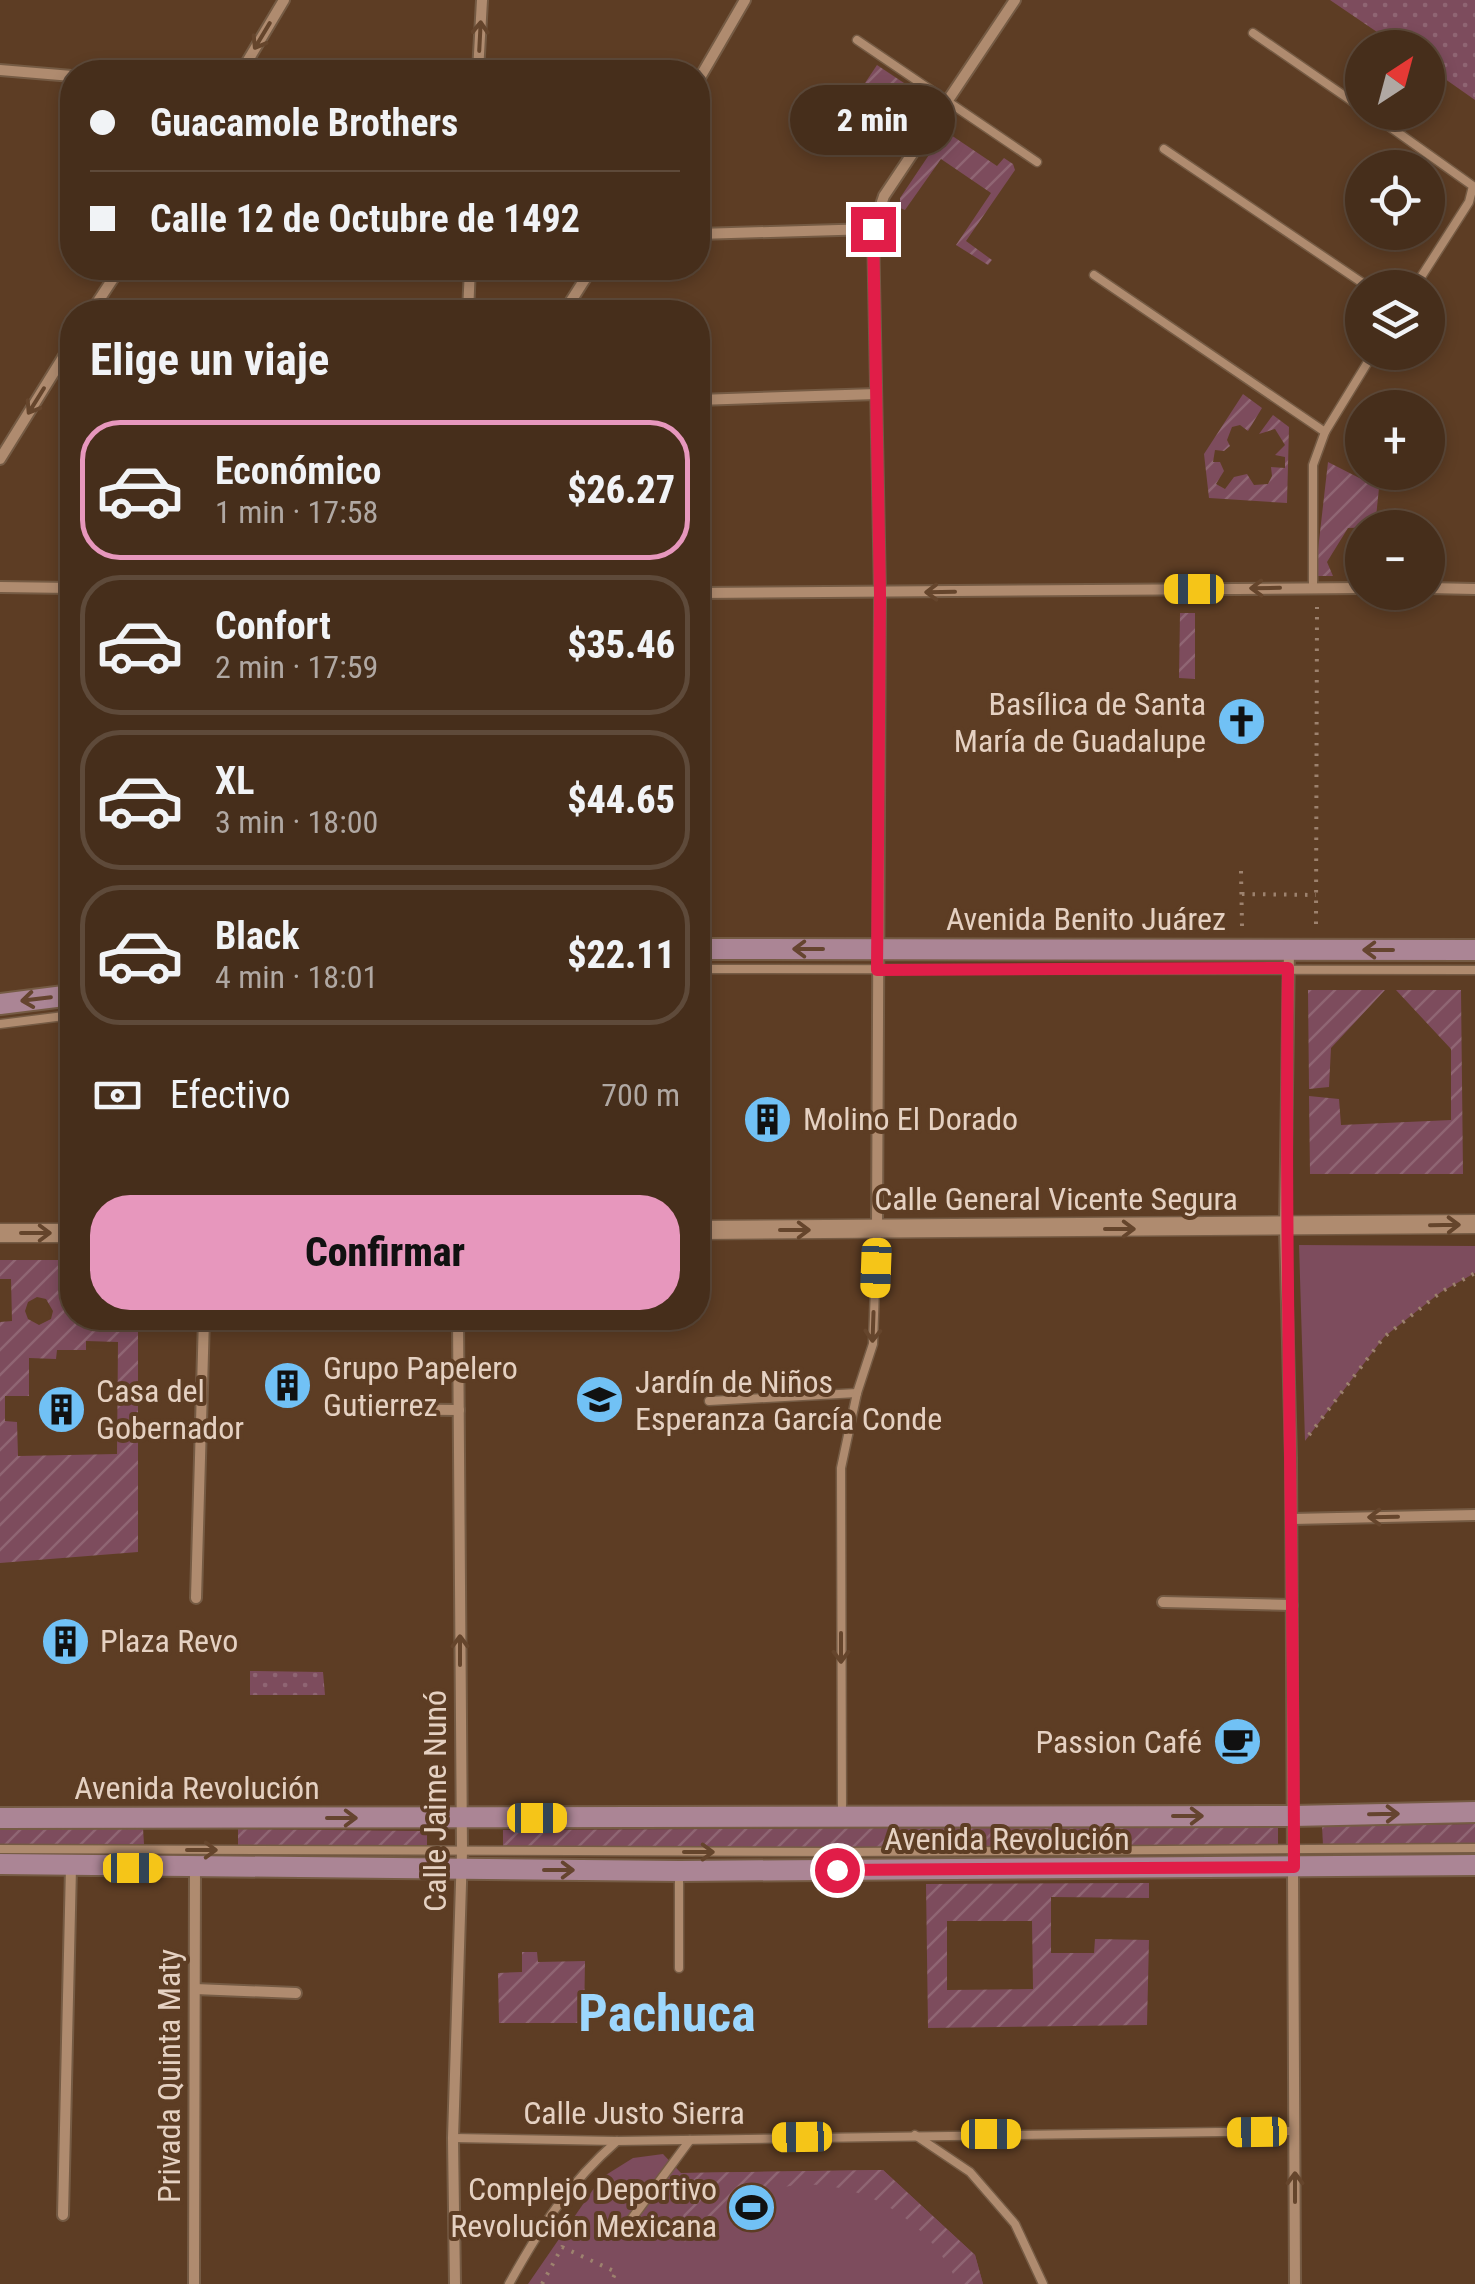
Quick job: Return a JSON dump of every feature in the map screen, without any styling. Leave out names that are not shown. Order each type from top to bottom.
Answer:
[{"type":"main road","name":"Avenida Benito Juárez","points":[[710,950],[877,960],[1288,958],[1475,950]]},
{"type":"main road","points":[[0,1004],[60,996]]},
{"type":"main road","name":"Avenida Revolución","points":[[0,1818],[1293,1816],[1475,1812]]},
{"type":"main road","name":"Avenida Revolución","points":[[0,1864],[195,1868],[462,1861],[680,1870],[1294,1858],[1475,1865]]},
{"type":"street","points":[[248,60],[284,0]]},
{"type":"street","points":[[479,60],[482,0]]},
{"type":"street","points":[[710,60],[744,0]]},
{"type":"street","points":[[877,1230],[880,593],[873,229],[884,196],[1015,0]]},
{"type":"street","points":[[0,70],[60,75]]},
{"type":"street","points":[[710,234],[873,229]]},
{"type":"street","points":[[0,459],[60,362]]},
{"type":"street","points":[[710,400],[876,394]]},
{"type":"street","points":[[0,588],[60,588]]},
{"type":"street","points":[[710,593],[1345,588]]},
{"type":"street","points":[[1445,588],[1475,589]]},
{"type":"street","points":[[1288,958],[1285,1228],[1292,1458],[1296,2284]]},
{"type":"street","name":"Calle General Vicente Segura","points":[[710,1230],[1475,1224]]},
{"type":"street","points":[[0,1233],[60,1233]]},
{"type":"street","points":[[196,1598],[204,1330]]},
{"type":"street","name":"Calle Jaime Nunó","points":[[455,2284],[453,2138],[462,1861],[458,1330]]},
{"type":"street","points":[[348,1409],[459,1410]]},
{"type":"street","points":[[1292,1519],[1475,1515]]},
{"type":"street","points":[[1164,1602],[1292,1605]]},
{"type":"street","points":[[63,2215],[71,1867]]},
{"type":"street","name":"Privada Quinta Maty","points":[[194,2284],[195,1868]]},
{"type":"street","points":[[195,1989],[296,1993]]},
{"type":"lane","points":[[1253,34],[1345,96]]},
{"type":"lane","points":[[857,40],[1037,162]]},
{"type":"lane","points":[[1394,130],[1473,186],[1469,202],[1426,270]]},
{"type":"lane","points":[[1164,149],[1345,271]]},
{"type":"lane","points":[[1094,275],[1325,432]]},
{"type":"lane","points":[[1313,588],[1313,465],[1325,432],[1363,370]]},
{"type":"lane","points":[[1288,958],[1475,970]]},
{"type":"lane","points":[[710,968],[877,960]]},
{"type":"lane","points":[[0,1024],[60,1016]]},
{"type":"lane","points":[[842,1816],[841,1468],[856,1393],[873,1344],[877,1230]]},
{"type":"lane","points":[[709,1401],[856,1393]]},
{"type":"lane","points":[[0,1848],[462,1861],[1294,1858],[1475,1848]]},
{"type":"lane","points":[[678,1968],[680,1870]]},
{"type":"lane","name":"Calle Justo Sierra","points":[[453,2138],[616,2141],[1295,2131]]},
{"type":"lane","points":[[915,2135],[970,2172],[1015,2224],[1043,2284]]},
{"type":"lane","points":[[627,2224],[690,2140]]},
{"type":"lane","points":[[509,2284],[554,2206],[616,2141]]},
{"type":"path","points":[[1313,588],[1317,608],[1316,924]]},
{"type":"path","points":[[1241,872],[1242,926]]},
{"type":"path","points":[[1242,894],[1316,895]]},
{"type":"path","points":[[1292,1458],[1384,1337],[1441,1292],[1475,1273]]},
{"type":"path","points":[[542,2284],[562,2247],[616,2272],[610,2284]]},
{"type":"shaded area","points":[[1330,0],[1475,0],[1475,100],[1445,79],[1445,30],[1374,30]]},
{"type":"shaded area","points":[[877,65],[928,99],[904,135],[853,101]]},
{"type":"shaded area","points":[[945,131],[997,166],[1004,158],[1015,170],[966,241],[992,260],[988,265],[956,245],[991,193],[941,159],[905,210],[900,208],[900,198]]},
{"type":"shaded area","points":[[1243,394],[1262,408],[1248,431],[1240,425],[1232,427],[1227,440],[1230,446],[1224,451],[1215,450],[1213,462],[1220,462],[1224,471],[1216,484],[1225,489],[1234,477],[1247,474],[1254,485],[1268,484],[1271,467],[1285,468],[1285,457],[1275,455],[1285,445],[1275,429],[1259,434],[1273,415],[1289,427],[1287,503],[1209,498],[1204,454]]},
{"type":"shaded area","points":[[1328,462],[1345,471],[1345,490],[1379,490],[1377,510],[1345,510],[1345,533],[1327,562],[1333,576],[1315,576]]},
{"type":"shaded area","points":[[1180,613],[1195,613],[1195,679],[1179,678]]},
{"type":"shaded area","points":[[1308,990],[1385,990],[1331,1048],[1329,1087],[1309,1089]]},
{"type":"shaded area","points":[[1396,990],[1461,990],[1463,1174],[1310,1174],[1309,1096],[1339,1099],[1341,1125],[1451,1120],[1451,1049]]},
{"type":"shaded area","points":[[1299,1245],[1475,1246],[1475,1273],[1441,1292],[1384,1337],[1305,1441]]},
{"type":"shaded area","points":[[0,1260],[60,1260],[60,1330],[138,1330],[138,1552],[0,1563],[0,1322],[12,1321],[11,1279],[0,1279]],"holes":[[[37,1297],[46,1299],[53,1311],[51,1319],[39,1325],[28,1319],[25,1311],[28,1302]],[[86,1341],[118,1342],[117,1454],[18,1456],[17,1422],[5,1421],[5,1396],[29,1396],[29,1358],[56,1359],[57,1350],[86,1350]]]},
{"type":"shaded area","points":[[250,1671],[323,1672],[325,1695],[250,1695]]},
{"type":"shaded area","points":[[1475,1824],[1475,1844],[1323,1845],[1322,1826]]},
{"type":"shaded area","points":[[1278,1826],[1278,1846],[503,1850],[503,1830]]},
{"type":"shaded area","points":[[143,1828],[144,1844],[0,1844],[0,1829]]},
{"type":"shaded area","points":[[238,1829],[427,1831],[427,1849],[238,1847]]},
{"type":"shaded area","points":[[1149,1883],[1149,1898],[1051,1897],[1051,1953],[1094,1953],[1095,1939],[1149,1940],[1147,2025],[928,2028],[926,1884]],"holes":[[[947,1921],[1032,1921],[1033,1989],[947,1990]]]},
{"type":"shaded area","points":[[522,1952],[537,1952],[538,1962],[585,1961],[584,2023],[499,2023],[498,1973],[522,1972]]},
{"type":"shaded area","name":"Complejo Deportivo Revolución Mexicana","points":[[663,2154],[681,2173],[883,2170],[975,2255],[983,2284],[528,2284],[601,2178],[633,2158]]},
{"type":"shaded area","points":[[883,2170],[975,2255],[983,2284],[958,2284],[922,2232],[869,2197],[839,2188],[808,2185],[777,2189],[746,2200],[714,2220],[685,2247],[681,2173]]},
{"type":"place","name":"Basílica de Santa María de Guadalupe","points":[[1241,722]]},
{"type":"place","name":"Molino El Dorado","points":[[768,1119]]},
{"type":"place","name":"Grupo Papelero Gutierrez","points":[[288,1386]]},
{"type":"place","name":"Jardín de Niños Esperanza García Conde","points":[[600,1400]]},
{"type":"place","name":"Casa del Gobernador","points":[[61,1409]]},
{"type":"place","name":"Plaza Revo","points":[[65,1641]]},
{"type":"place","name":"Passion Café","points":[[1237,1742]]},
{"type":"place","name":"Complejo Deportivo Revolución Mexicana","points":[[752,2207]]},
{"type":"district","name":"Pachuca","points":[[667,2013]]},
{"type":"route","points":[[837,1870],[1294,1867],[1292,1458],[1285,1228],[1288,968],[877,970],[880,593],[873,229]]}]
